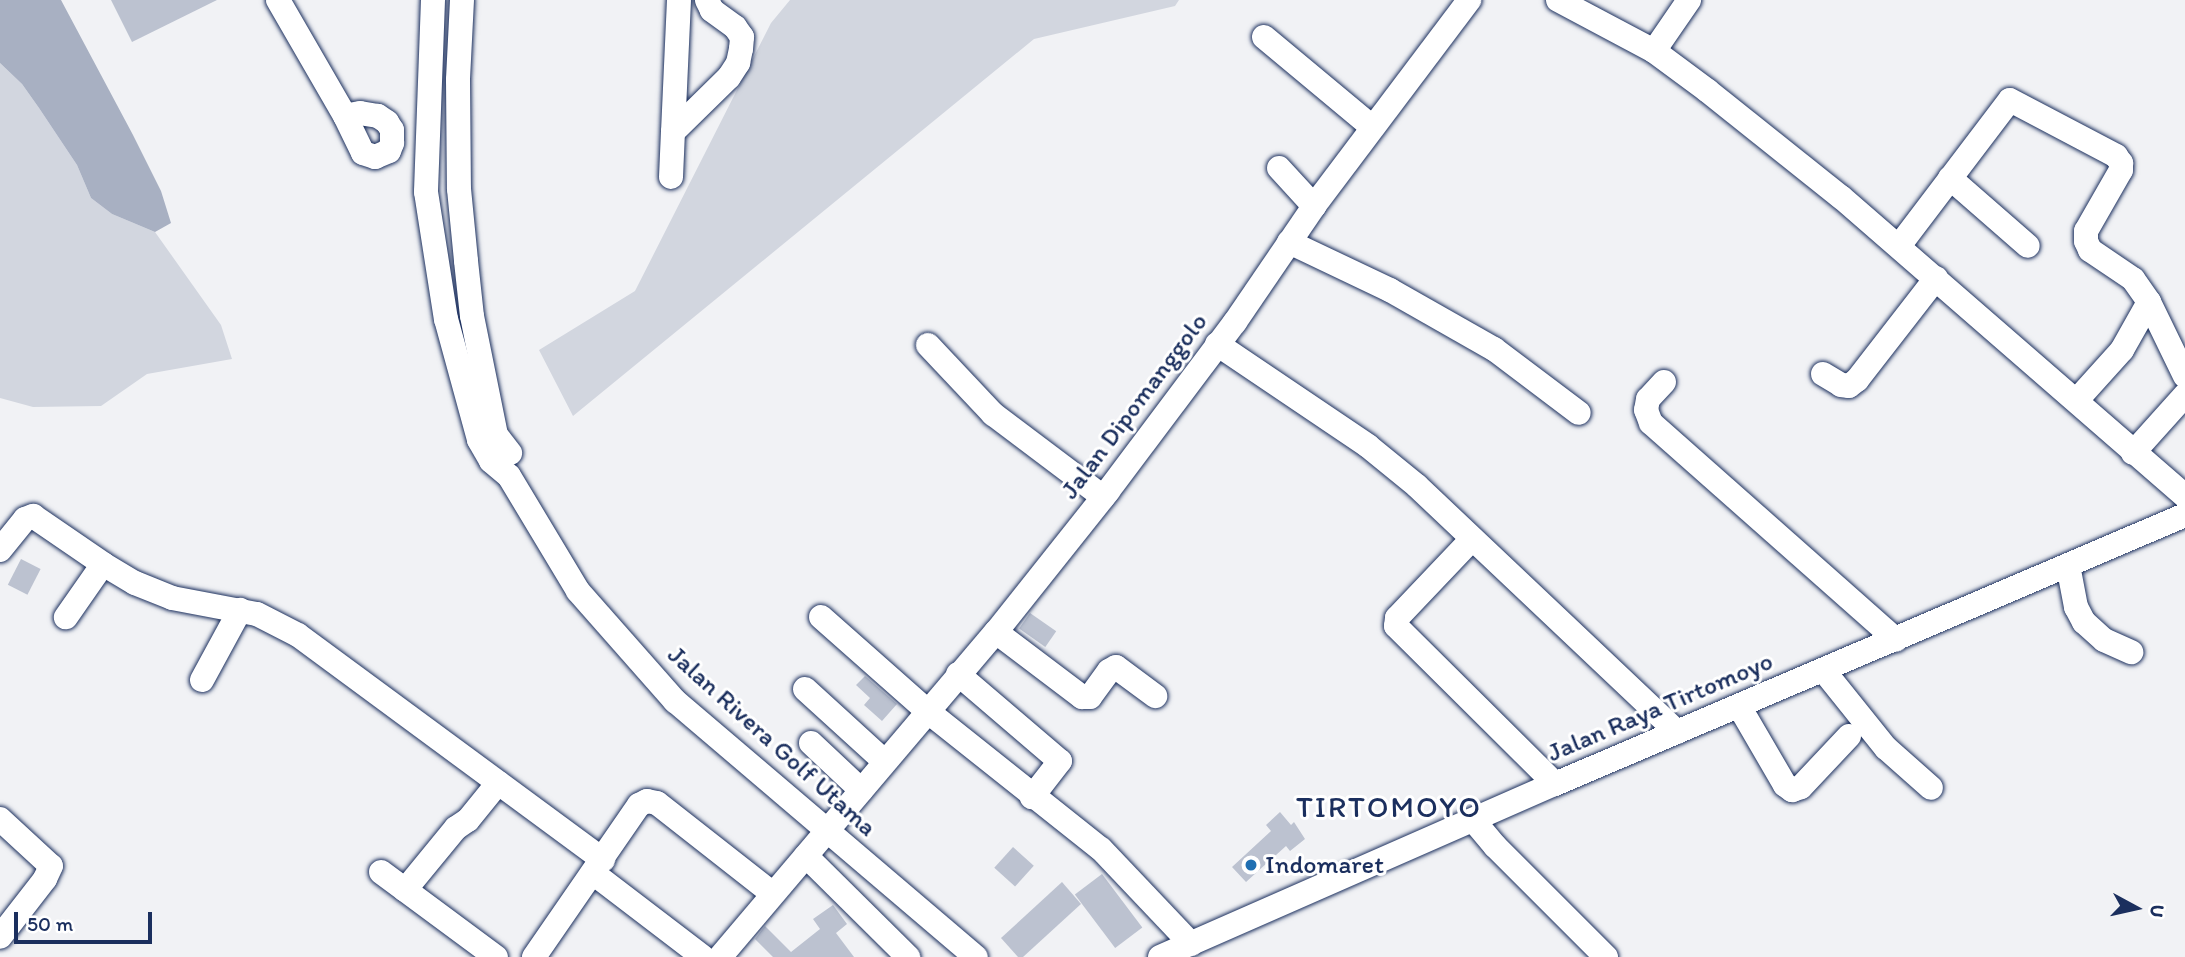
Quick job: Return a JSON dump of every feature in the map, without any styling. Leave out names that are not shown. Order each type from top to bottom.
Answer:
[{"type":"street","points":[[278,0],[345,116]]},
{"type":"street","name":"Jalan Rivera Golf Utama","points":[[433,0],[426,192],[446,319],[479,440],[511,478],[578,591],[605,625],[675,701],[976,957]]},
{"type":"street","name":"Jalan Rivera Golf Utama","points":[[462,0],[457,80],[459,190],[466,261],[487,315],[501,384],[511,478]]},
{"type":"street","points":[[671,177],[679,0]]},
{"type":"street","points":[[673,132],[729,77],[738,63],[742,37],[735,27],[712,10],[707,0]]},
{"type":"street","name":"Jalan Dipomanggolo","points":[[720,957],[884,761],[907,738],[926,710],[996,632],[1102,497],[1217,344],[1314,206],[1469,0]]},
{"type":"street","points":[[1558,0],[1654,51],[1841,197],[2185,496]]},
{"type":"street","points":[[1654,51],[1689,0]]},
{"type":"street","points":[[1264,37],[1373,127]]},
{"type":"street","points":[[1899,246],[2010,100],[2116,156],[2122,163],[2121,170],[2092,221],[2086,241],[2090,250],[2133,279],[2149,302],[2185,376]]},
{"type":"street","points":[[1279,167],[1314,206]]},
{"type":"street","points":[[1951,178],[2028,246]]},
{"type":"street","points":[[426,192],[459,190]]},
{"type":"street","points":[[1289,242],[1390,290],[1494,349],[1579,413]]},
{"type":"street","points":[[1823,374],[1841,385],[1849,386],[1857,380],[1936,278]]},
{"type":"street","points":[[2077,400],[2122,350],[2149,302]]},
{"type":"street","points":[[1217,344],[1368,446],[1416,486],[1677,732]]},
{"type":"street","points":[[928,345],[993,414],[1102,497]]},
{"type":"street","points":[[1664,382],[1648,399],[1646,410],[1651,423],[1896,640]]},
{"type":"street","points":[[2133,453],[2185,395]]},
{"type":"street","name":"Jalan Raya Tirtomoyo","points":[[1160,957],[1555,784],[2185,515]]},
{"type":"street","points":[[0,550],[25,519],[33,516],[135,583],[179,600],[257,614],[298,635],[498,783],[703,957]]},
{"type":"street","points":[[1472,539],[1397,618],[1396,626],[1555,784]]},
{"type":"street","points":[[66,617],[103,564]]},
{"type":"street","points":[[2068,565],[2076,607],[2084,622],[2104,640],[2131,652]]},
{"type":"street","points":[[202,680],[240,610]]},
{"type":"street","points":[[821,617],[926,710],[1032,797],[1101,849],[1191,944]]},
{"type":"street","points":[[996,632],[1082,697],[1090,697],[1109,671],[1116,667],[1155,696]]},
{"type":"street","points":[[1824,671],[1886,748],[1931,788]]},
{"type":"street","points":[[958,674],[1060,761],[1032,797]]},
{"type":"street","points":[[806,688],[884,761]]},
{"type":"street","points":[[1739,706],[1785,785],[1792,790],[1801,787],[1849,736]]},
{"type":"street","points":[[811,743],[861,790]]},
{"type":"street","points":[[405,890],[456,828],[468,820],[498,783]]},
{"type":"street","points":[[534,957],[639,805],[647,801],[657,803],[773,894]]},
{"type":"street","points":[[0,819],[51,866],[45,880],[0,937]]},
{"type":"street","points":[[1474,821],[1495,846],[1606,957]]},
{"type":"street","points":[[806,856],[908,957]]},
{"type":"street","points":[[381,872],[496,957]]},
{"type":"shaded area","points":[[790,0],[1179,0],[1175,6],[1034,39],[573,416],[539,350],[635,291],[771,23]]},
{"type":"shaded area","points":[[0,63],[22,84],[39,108],[77,165],[91,198],[112,214],[155,232],[221,325],[232,359],[147,374],[101,406],[33,407],[0,398]]},
{"type":"water","points":[[0,0],[61,0],[161,191],[171,223],[155,232],[112,214],[91,198],[77,165],[39,108],[22,84],[0,63]]},
{"type":"building","points":[[111,0],[217,0],[132,42]]},
{"type":"building","points":[[21,559],[41,569],[27,595],[8,585]]},
{"type":"building","points":[[1030,613],[1056,631],[1045,647],[1019,629]]},
{"type":"building","points":[[865,676],[897,704],[882,721],[864,705],[870,698],[856,685]]},
{"type":"building","points":[[1280,812],[1291,825],[1294,822],[1305,839],[1290,851],[1286,846],[1246,882],[1232,867],[1271,831],[1266,825]]},
{"type":"building","points":[[1013,847],[1034,866],[1015,887],[994,868]]},
{"type":"building","points":[[1102,874],[1142,928],[1115,948],[1075,894]]},
{"type":"building","points":[[1062,882],[1081,904],[1023,957],[1018,957],[1001,938]]},
{"type":"building","points":[[833,905],[847,924],[836,933],[854,957],[773,957],[755,939],[765,926],[791,952],[820,929],[813,919]]},
{"type":"place","name":"Indomaret","points":[[1251,865]]},
{"type":"district","name":"TIRTOMOYO","points":[[1389,807]]}]
